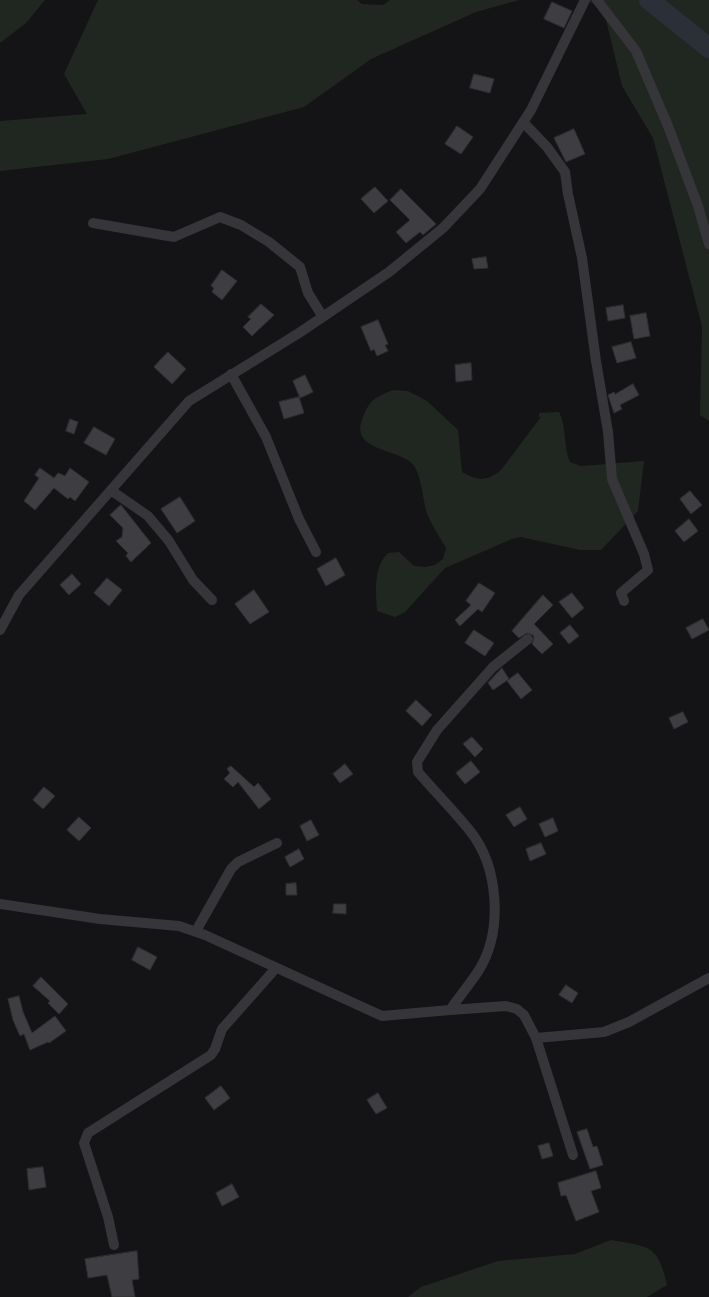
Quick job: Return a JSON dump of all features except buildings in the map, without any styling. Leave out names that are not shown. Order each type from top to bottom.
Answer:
[{"type":"street","points":[[0,630],[19,595],[112,491],[189,401],[323,317],[389,272],[443,228],[480,189],[523,122],[585,0]]},
{"type":"street","points":[[597,0],[636,51],[668,126],[698,206],[709,244]]},
{"type":"street","points":[[523,122],[547,148],[565,172],[568,194],[582,258],[596,361],[608,432],[612,479],[644,554],[648,570],[621,593],[624,601]]},
{"type":"street","points":[[93,223],[174,237],[220,217],[241,225],[269,242],[300,267],[308,293],[323,317]]},
{"type":"street","points":[[231,374],[266,437],[299,519],[316,552]]},
{"type":"street","points":[[112,491],[148,516],[169,541],[193,580],[212,600]]},
{"type":"street","points":[[450,1010],[479,969],[488,948],[495,915],[494,892],[489,866],[471,832],[418,772],[417,762],[437,730],[493,667],[528,639]]},
{"type":"street","points":[[196,931],[231,869],[238,862],[276,843]]},
{"type":"street","points":[[0,904],[100,919],[180,926],[196,931],[382,1016],[506,1006],[517,1009],[524,1015],[536,1038],[573,1155]]},
{"type":"street","points":[[114,1245],[108,1217],[84,1143],[88,1133],[211,1055],[215,1049],[222,1029],[276,968]]},
{"type":"street","points":[[536,1038],[604,1032],[629,1022],[709,978]]},
{"type":"shaded area","points":[[0,0],[45,0],[26,23],[0,43]]},
{"type":"shaded area","points":[[98,0],[357,0],[362,4],[383,5],[390,0],[519,0],[476,12],[371,59],[304,107],[108,159],[0,171],[0,121],[87,114],[64,74]]},
{"type":"shaded area","points":[[585,0],[709,0],[709,421],[700,415],[702,326],[653,138],[622,86],[603,7]]},
{"type":"shaded area","points":[[393,390],[408,391],[427,401],[458,430],[462,472],[472,477],[482,479],[491,477],[501,470],[541,417],[539,417],[539,413],[559,412],[563,424],[566,450],[570,462],[581,466],[644,461],[638,511],[601,550],[580,550],[521,537],[512,539],[445,568],[405,612],[395,617],[377,611],[376,580],[380,565],[388,553],[399,552],[414,566],[425,567],[435,565],[443,559],[446,548],[428,516],[420,479],[415,467],[409,461],[400,456],[371,444],[364,439],[360,431],[362,420],[367,408],[373,400]]},
{"type":"shaded area","points":[[611,1240],[635,1244],[650,1250],[660,1262],[667,1285],[647,1297],[408,1297],[421,1287],[498,1261],[575,1254]]},
{"type":"waterway","points":[[649,0],[709,48]]}]
